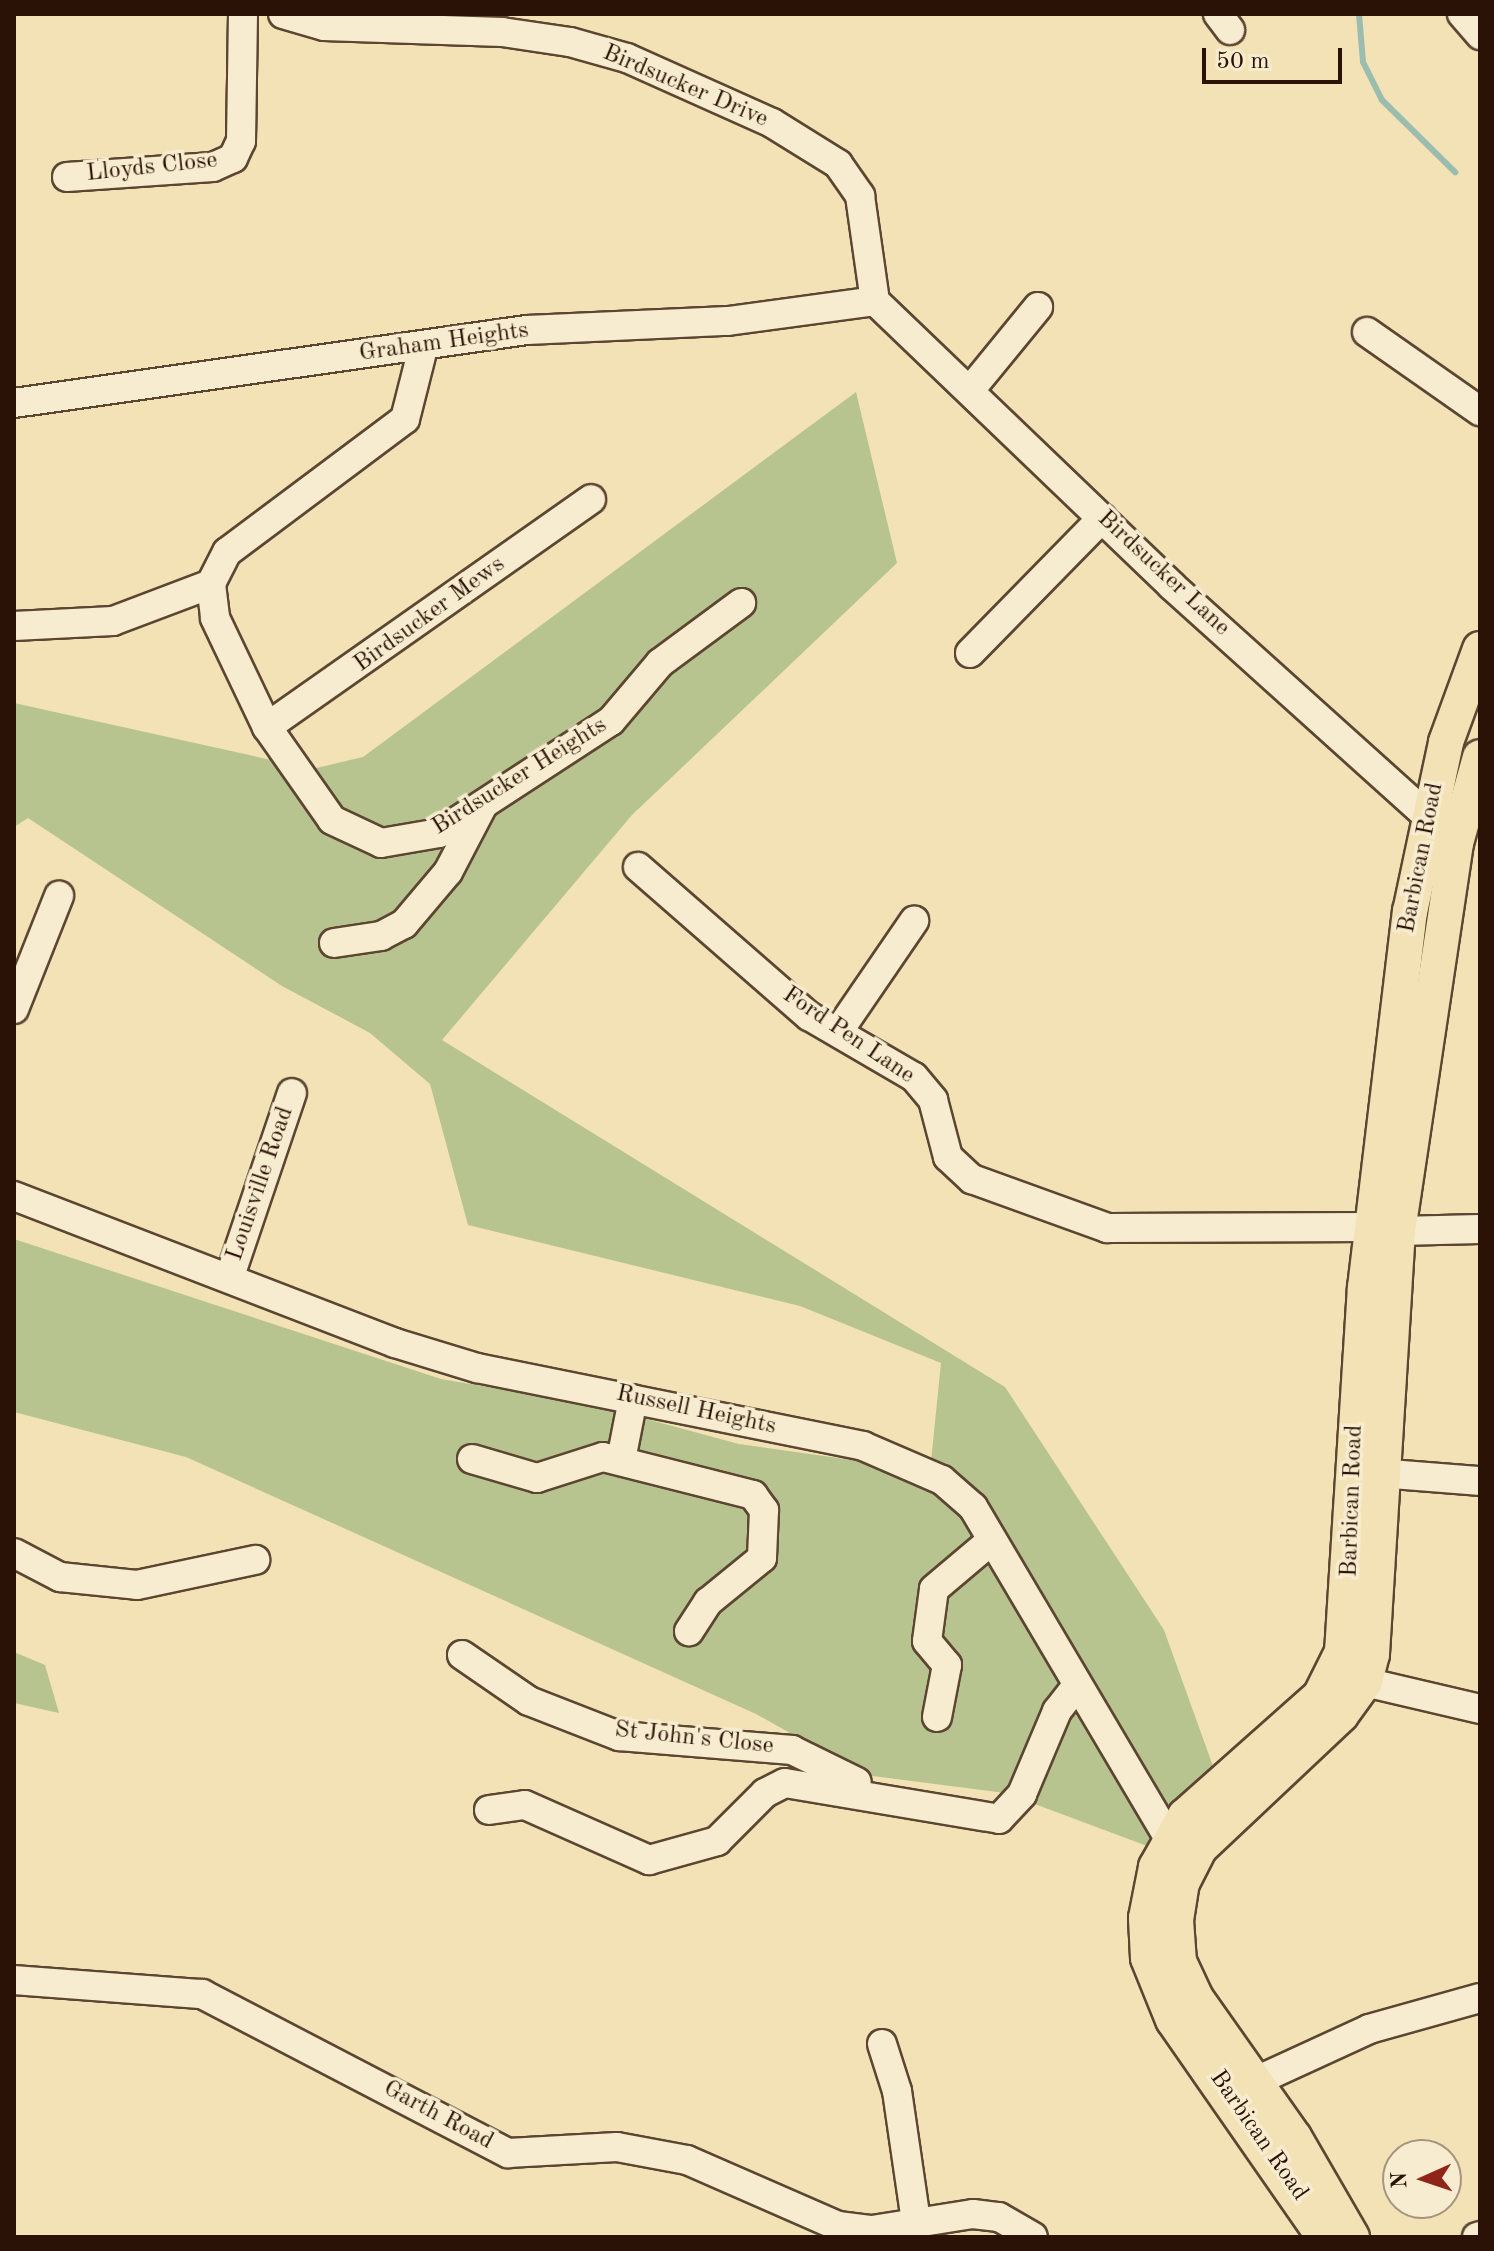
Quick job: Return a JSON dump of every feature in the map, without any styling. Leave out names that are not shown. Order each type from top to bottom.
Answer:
[{"type":"main road","name":"Barbican Road","points":[[1324,2237],[1157,1987],[1146,1918],[1211,1787],[1320,1696],[1342,1652],[1429,814],[1480,649]]},
{"type":"main road","name":"Barbican Road","points":[[1179,1855],[1217,1828],[1332,1724],[1365,1682],[1372,1654],[1385,1229],[1456,843],[1480,757]]},
{"type":"main road","name":"Barbican Road","points":[[1179,1855],[1176,1920],[1179,1962],[1352,2237]]},
{"type":"street","name":"Lloyds Close","points":[[67,177],[213,167],[233,158],[241,141],[243,14]]},
{"type":"street","name":"Birdsucker Drive","points":[[283,14],[324,26],[502,32],[570,42],[627,58],[772,123],[838,164],[860,196],[875,301]]},
{"type":"street","points":[[1462,14],[1480,35]]},
{"type":"street","name":"Graham Heights","points":[[14,403],[423,348],[527,330],[728,321],[875,301]]},
{"type":"street","name":"Birdsucker Lane","points":[[875,301],[971,389],[1102,518],[1429,814],[1456,843]]},
{"type":"street","points":[[971,389],[1038,307]]},
{"type":"street","points":[[1367,332],[1480,411]]},
{"type":"street","points":[[14,626],[113,621],[211,584],[227,552],[405,419],[423,348]]},
{"type":"street","name":"Birdsucker Mews","points":[[267,727],[591,499]]},
{"type":"street","points":[[970,653],[1102,518]]},
{"type":"street","name":"Birdsucker Heights","points":[[211,584],[215,618],[267,727],[332,820],[381,843],[439,833],[611,721],[660,663],[741,603]]},
{"type":"street","points":[[334,943],[404,924],[448,872],[482,806]]},
{"type":"street","name":"Ford Pen Lane","points":[[638,867],[838,1032],[914,1077],[933,1100],[948,1157],[972,1179],[1039,1209],[1107,1228],[1480,1229]]},
{"type":"street","points":[[14,1009],[59,896]]},
{"type":"street","points":[[838,1032],[914,921]]},
{"type":"street","name":"Louisville Road","points":[[230,1276],[292,1093]]},
{"type":"street","name":"Russell Heights","points":[[14,1196],[230,1276],[395,1343],[633,1399],[863,1446],[942,1480],[973,1507],[1179,1855]]},
{"type":"street","points":[[621,1460],[633,1399]]},
{"type":"street","points":[[472,1459],[537,1478],[592,1459],[621,1460],[741,1487],[764,1510],[762,1558],[708,1602],[689,1631]]},
{"type":"street","points":[[1378,1473],[1480,1481]]},
{"type":"street","points":[[937,1717],[947,1665],[927,1641],[930,1600],[949,1573],[992,1540]]},
{"type":"street","points":[[14,1553],[60,1577],[137,1585],[255,1560]]},
{"type":"street","name":"St John's Close","points":[[462,1655],[529,1701],[619,1736],[792,1750],[886,1796]]},
{"type":"street","points":[[1365,1682],[1480,1709]]},
{"type":"street","points":[[489,1810],[525,1805],[649,1860],[717,1841],[765,1793],[785,1783],[886,1796],[944,1815],[999,1819],[1022,1794],[1057,1711],[1077,1685]]},
{"type":"street","name":"Garth Road","points":[[14,1980],[202,1994],[508,2153],[617,2147],[687,2160],[838,2226],[872,2230],[916,2222],[999,2217],[1033,2237]]},
{"type":"street","points":[[1254,2082],[1369,2029],[1480,1998]]},
{"type":"street","points":[[882,2044],[897,2091],[916,2222]]},
{"type":"green space","points":[[856,392],[897,563],[632,815],[442,1040],[1005,1387],[1164,1630],[1214,1769],[1155,1849],[1005,1793],[865,1775],[756,1714],[186,1457],[14,1412],[14,1239],[441,1379],[598,1406],[739,1444],[930,1471],[941,1363],[800,1306],[468,1225],[430,1084],[370,1033],[282,986],[28,818],[14,827],[14,703],[312,769],[363,757]]},
{"type":"green space","points":[[14,1652],[45,1665],[59,1713],[14,1703]]},
{"type":"waterway","points":[[1359,14],[1363,62],[1382,100],[1455,172]]}]
